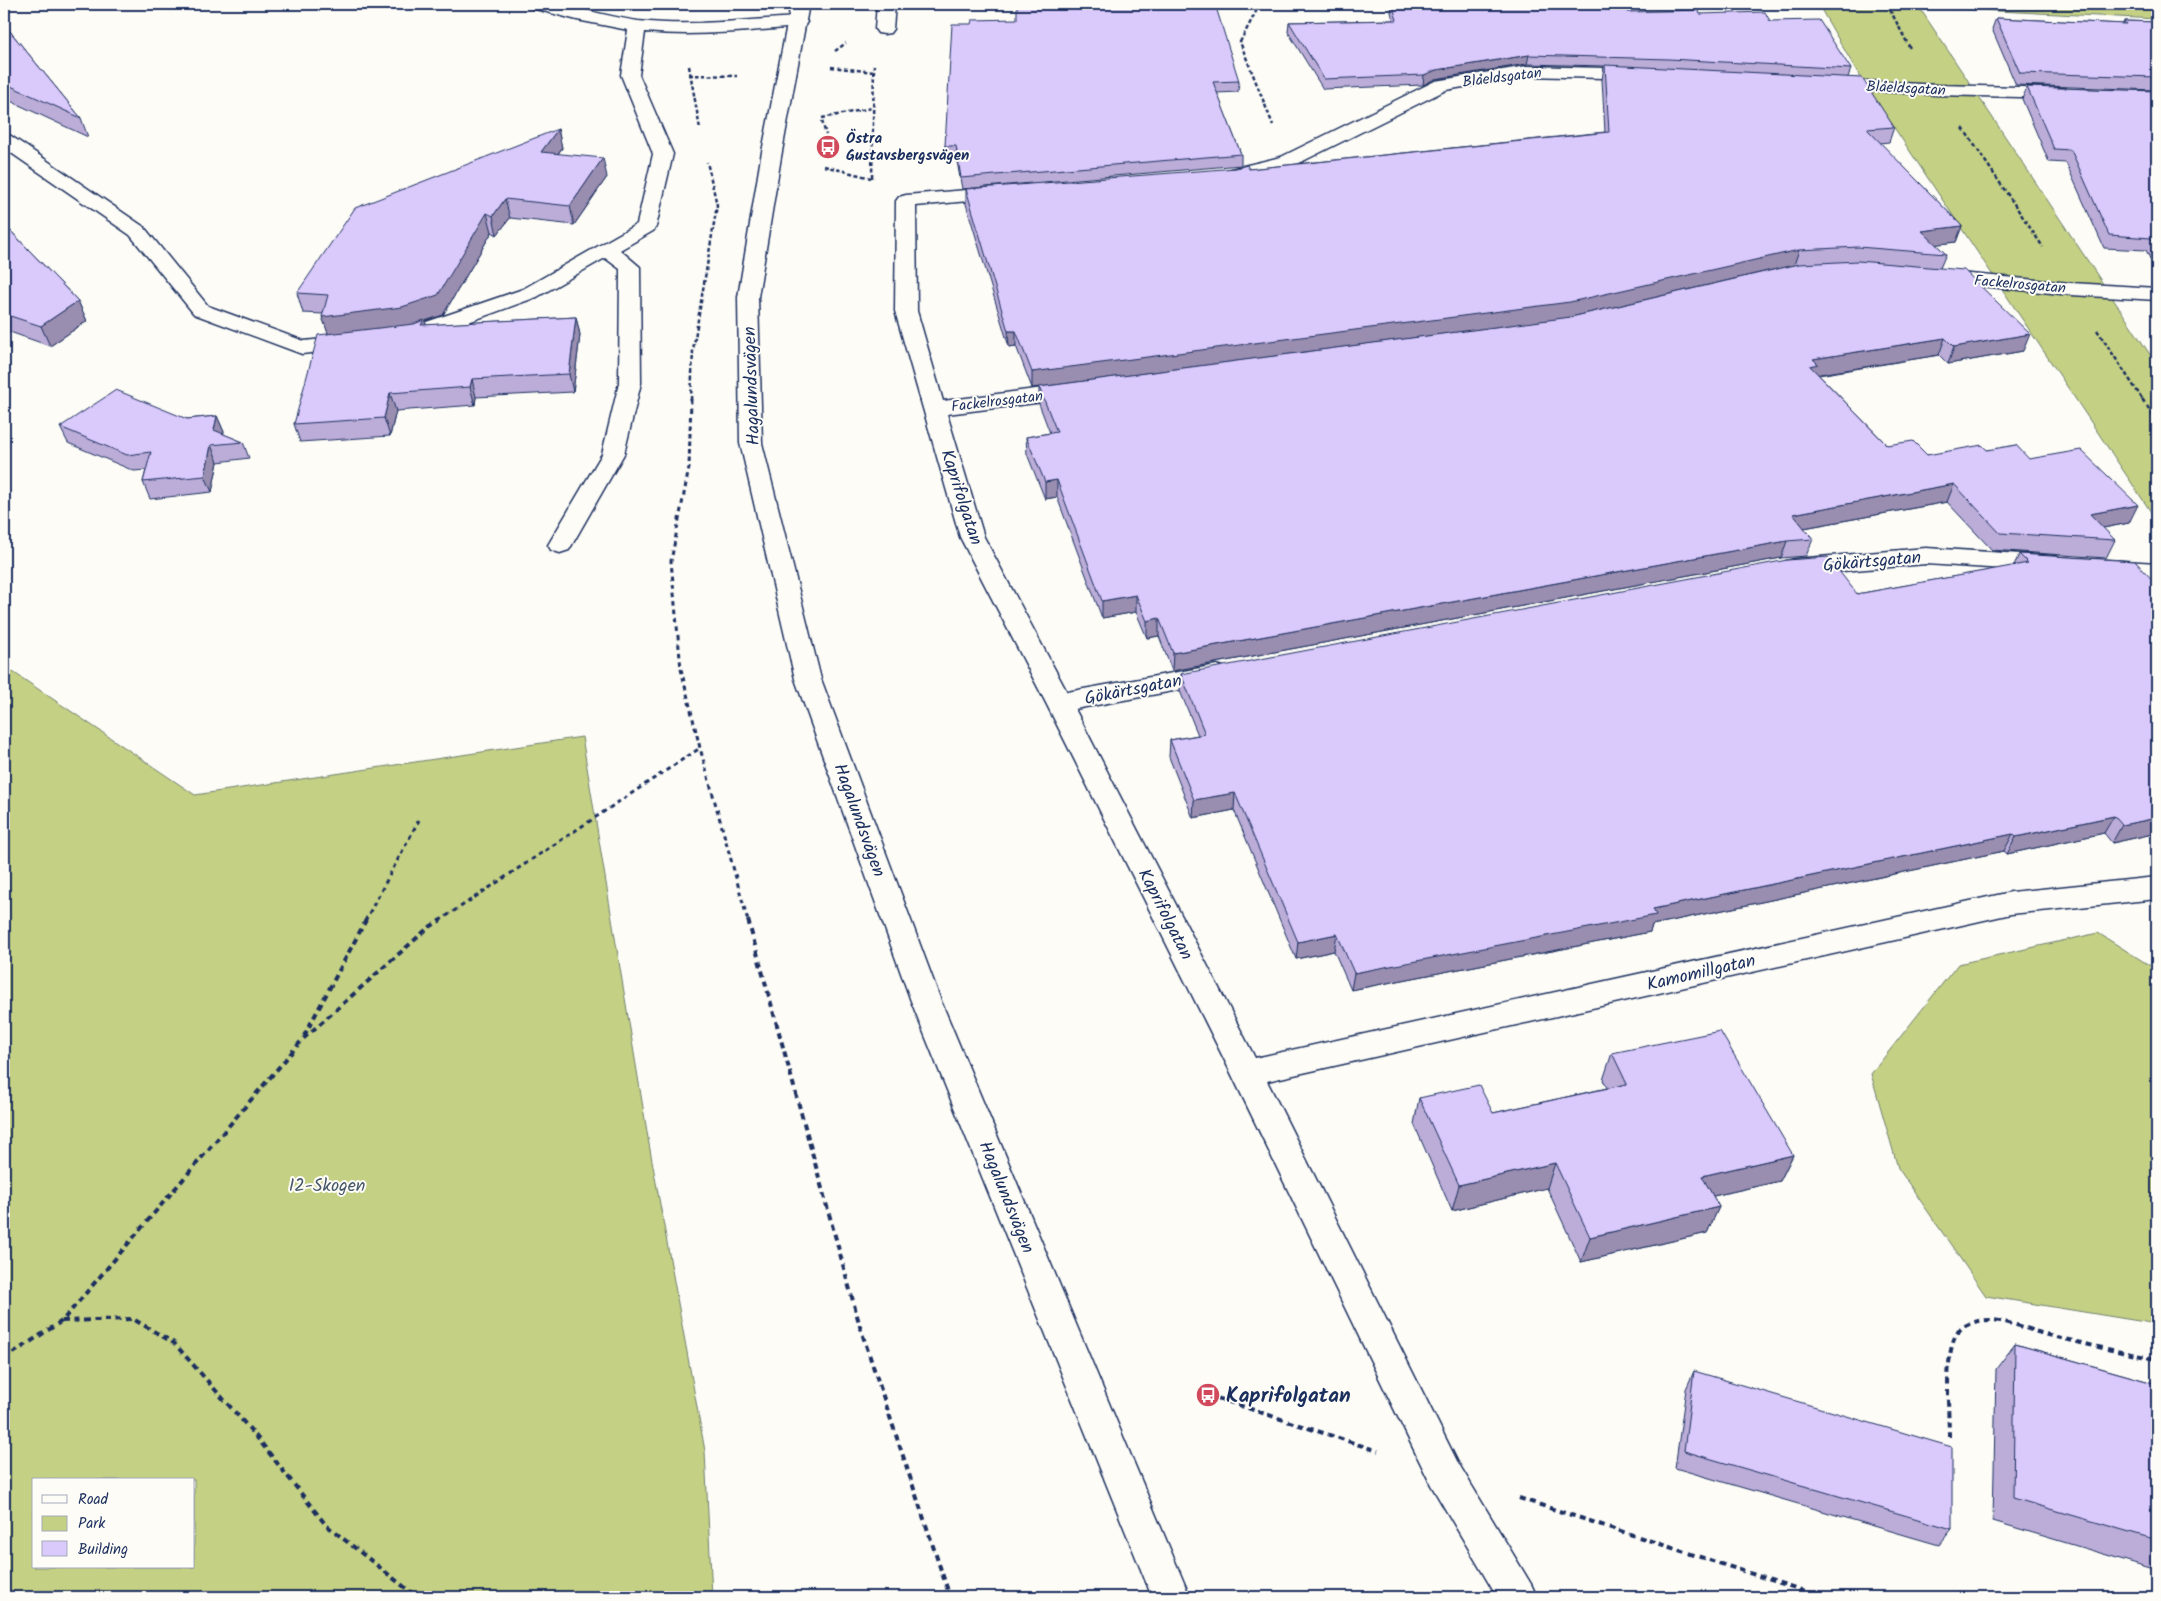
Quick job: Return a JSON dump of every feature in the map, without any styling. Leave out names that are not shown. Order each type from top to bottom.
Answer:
[{"type":"street","points":[[538,4],[561,11],[636,26],[698,29],[799,13]]},
{"type":"street","name":"Hagalundsvägen","points":[[799,13],[771,157],[748,297],[751,443],[808,679],[926,1001],[1171,1597]]},
{"type":"street","points":[[4,140],[137,231],[201,310],[302,348],[411,335],[530,294],[646,227],[663,154],[630,75],[636,26]]},
{"type":"street","name":"Blåeldsgatan","points":[[1206,177],[1235,175],[1288,161],[1441,85],[1527,71],[1657,75]]},
{"type":"street","name":"Blåeldsgatan","points":[[1812,83],[1937,90],[2081,94]]},
{"type":"street","points":[[906,201],[1022,192]]},
{"type":"street","name":"Kaprifolgatan","points":[[906,201],[906,311],[972,538],[1059,703],[1247,1073],[1444,1473],[1518,1597]]},
{"type":"street","points":[[560,545],[614,454],[630,383],[630,267],[607,250]]},
{"type":"street","name":"Fackelrosgatan","points":[[1922,276],[2071,289],[2157,294]]},
{"type":"street","name":"Fackelrosgatan","points":[[935,409],[1093,388]]},
{"type":"street","name":"Gökärtsgatan","points":[[1771,570],[1926,556],[2157,571]]},
{"type":"street","name":"Gökärtsgatan","points":[[1059,703],[1235,670]]},
{"type":"street","name":"Kamomillgatan","points":[[1247,1073],[2011,903],[2157,888]]},
{"type":"path","points":[[1260,4],[1240,42],[1288,161]]},
{"type":"path","points":[[1887,4],[1903,37],[1937,90],[2157,421]]},
{"type":"path","points":[[2151,4],[2157,5]]},
{"type":"path","points":[[830,55],[885,18]]},
{"type":"path","points":[[871,178],[874,72],[885,18]]},
{"type":"path","points":[[698,29],[688,70],[701,133]]},
{"type":"path","points":[[825,66],[874,72]]},
{"type":"path","points":[[689,75],[737,76]]},
{"type":"path","points":[[826,135],[822,118],[872,108]]},
{"type":"path","points":[[707,160],[717,205],[693,350],[689,468],[671,561],[681,669],[700,748],[861,1330],[950,1597]]},
{"type":"path","points":[[824,166],[843,168],[858,175],[871,178],[906,201]]},
{"type":"path","points":[[4,1359],[62,1320],[303,1039],[428,928],[700,748]]},
{"type":"path","points":[[303,1039],[419,820]]},
{"type":"path","points":[[62,1320],[133,1319],[174,1343],[254,1436],[326,1525],[417,1597]]},
{"type":"path","points":[[1948,1436],[1950,1354],[1954,1337],[1961,1328],[1974,1322],[1991,1320],[2115,1352],[2157,1359]]},
{"type":"path","points":[[1208,1395],[1823,1597]]},
{"type":"green space","points":[[1818,4],[2157,4],[2157,19],[1919,7],[2157,365],[2157,521],[1859,75]]},
{"type":"green space","name":"I2-Skogen","points":[[4,666],[195,795],[582,737],[649,1144],[705,1451],[712,1597],[4,1597]]},
{"type":"green space","points":[[2098,933],[2157,970],[2157,1324],[1986,1296],[1898,1168],[1871,1074],[1958,964]]},
{"type":"building","points":[[1017,4],[1215,4],[1239,81],[1213,82],[1241,154],[961,178],[956,146],[945,146],[952,24],[971,24],[972,20],[1017,19]]},
{"type":"building","points":[[1392,4],[1558,4],[1560,8],[1626,6],[1628,12],[1698,10],[1700,14],[1765,12],[1770,21],[1819,20],[1851,69],[1669,59],[1529,55],[1436,70],[1424,75],[1324,79],[1289,22],[1397,20]]},
{"type":"building","points":[[1996,18],[2126,24],[2124,21],[2157,22],[2157,77],[2020,73]]},
{"type":"building","points":[[4,24],[81,118],[4,83]]},
{"type":"building","points":[[1605,65],[1862,78],[1894,127],[1867,129],[1962,226],[1922,231],[1946,254],[1858,247],[1799,250],[1570,302],[1032,372],[1016,331],[1008,331],[966,189],[1236,168],[1247,165],[1249,169],[1609,132]]},
{"type":"building","points":[[2027,87],[2157,91],[2157,249],[2151,238],[2109,235],[2071,150],[2054,149]]},
{"type":"building","points":[[558,129],[541,152],[603,158],[570,206],[505,199],[493,216],[487,213],[438,295],[402,307],[322,317],[328,295],[297,293],[355,208]]},
{"type":"building","points":[[4,224],[78,301],[41,326],[4,314]]},
{"type":"building","points":[[1858,261],[1964,270],[2030,334],[1954,347],[1945,338],[1813,359],[1818,364],[1810,366],[1887,445],[1913,441],[1927,455],[1982,445],[1987,450],[2016,445],[2029,459],[2081,450],[2138,505],[2090,514],[2115,540],[2000,533],[1954,484],[1793,514],[1813,539],[1787,541],[1173,653],[1159,618],[1147,621],[1136,595],[1102,601],[1057,480],[1045,482],[1026,437],[1057,432],[1039,387],[1571,317],[1799,264]]},
{"type":"building","points":[[576,317],[569,374],[472,379],[470,387],[390,393],[384,418],[294,424],[318,335],[414,324],[424,320],[421,325]]},
{"type":"building","points":[[116,390],[187,419],[217,416],[214,430],[243,442],[211,445],[205,476],[143,482],[151,452],[127,455],[60,427]]},
{"type":"building","points":[[2019,554],[2135,561],[2157,585],[2157,818],[2122,825],[2114,816],[2016,837],[2013,834],[1653,909],[1656,915],[1354,973],[1337,934],[1298,942],[1235,793],[1194,800],[1170,740],[1205,734],[1181,674],[1787,560],[1828,557],[1857,594],[2028,563]]},
{"type":"building","points":[[1720,1031],[1793,1155],[1702,1176],[1719,1207],[1590,1237],[1555,1163],[1459,1185],[1419,1098],[1479,1085],[1493,1113],[1627,1084],[1612,1053]]},
{"type":"building","points":[[2015,1344],[2157,1384],[2157,1540],[2013,1498]]},
{"type":"building","points":[[1694,1371],[1952,1447],[1952,1529],[1684,1451]]},
{"type":"place","name":"Östra Gustavsbergsvägen","points":[[828,147]]},
{"type":"place","name":"Kaprifolgatan","points":[[1208,1395]]}]
